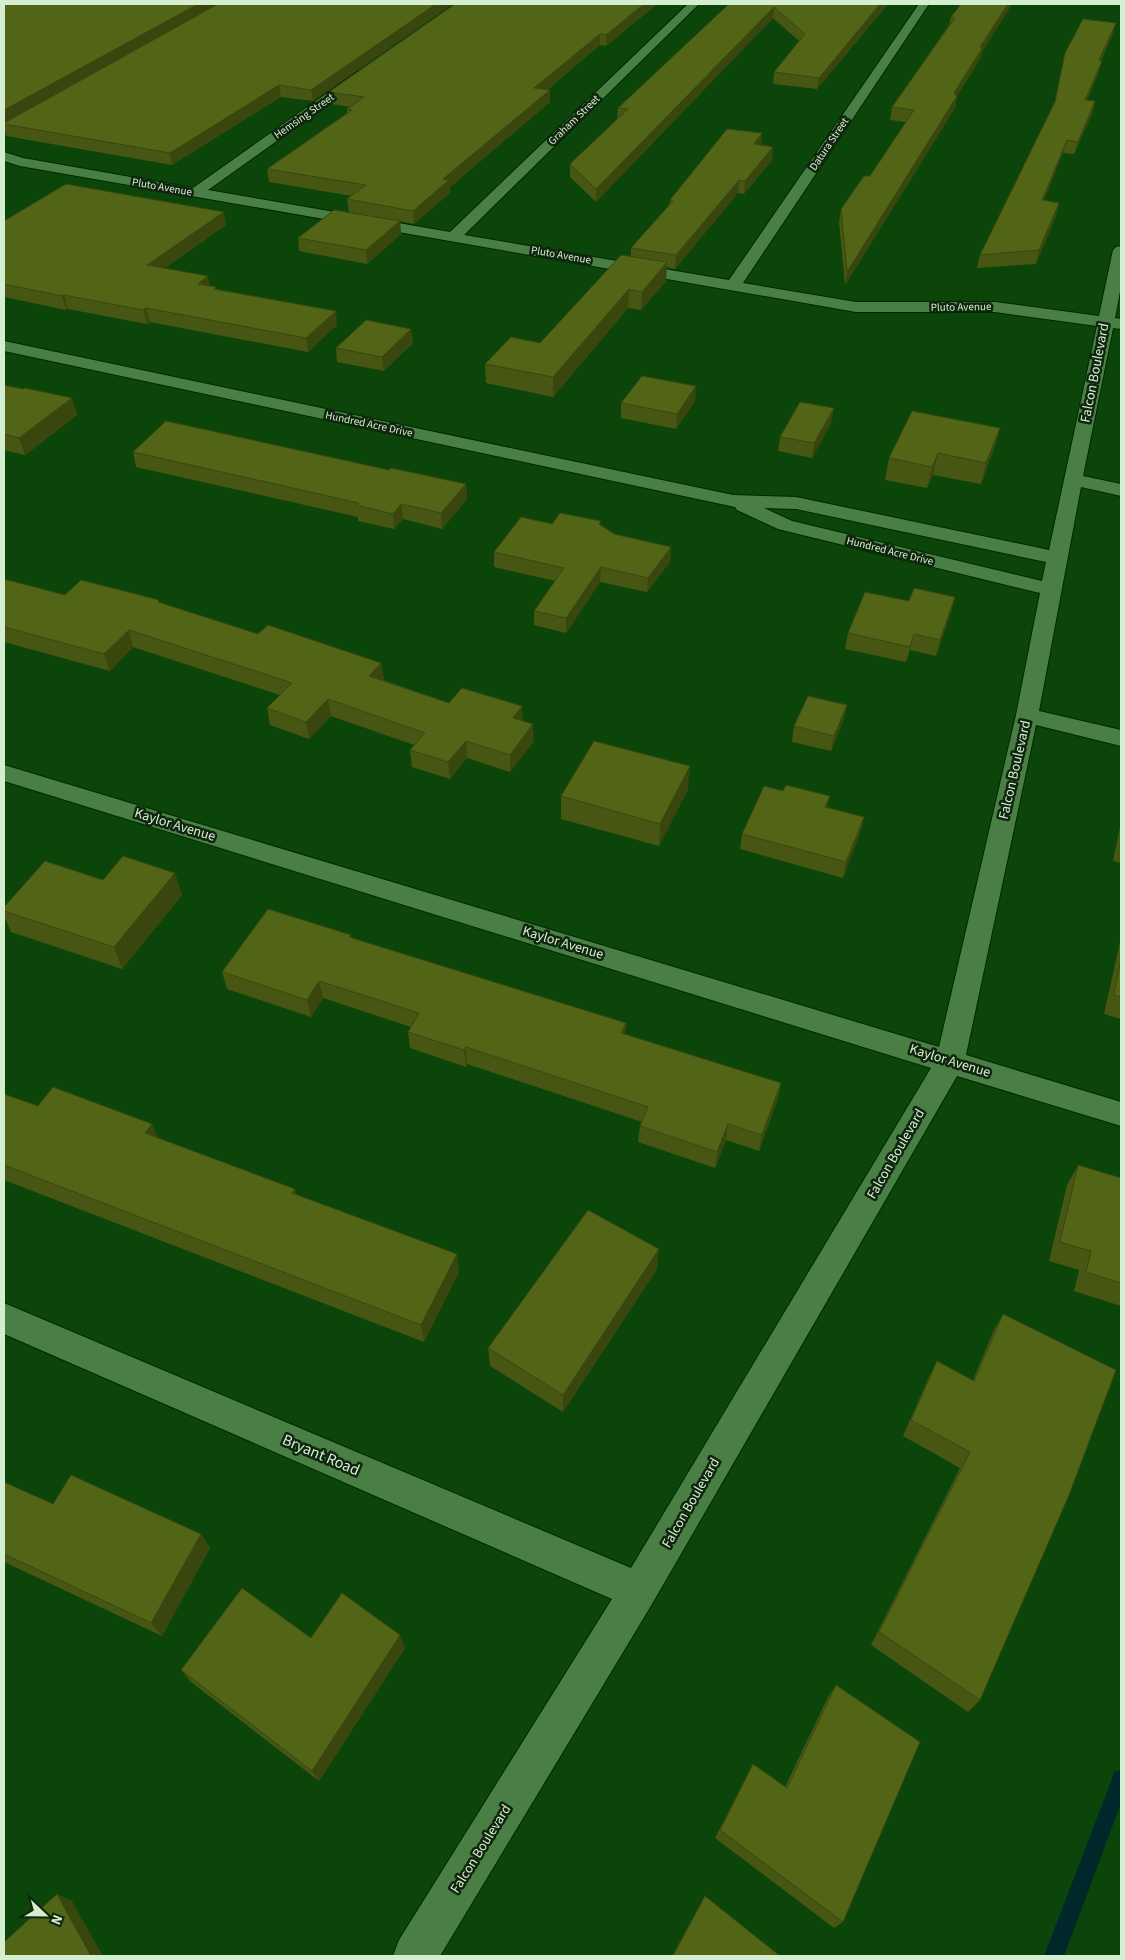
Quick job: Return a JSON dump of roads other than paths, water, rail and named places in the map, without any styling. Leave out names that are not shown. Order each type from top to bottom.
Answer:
[{"type":"street","name":"Graham Street","points":[[453,237],[694,4]]},
{"type":"street","name":"Datura Street","points":[[734,285],[924,4]]},
{"type":"street","name":"Hemsing Street","points":[[195,193],[373,67]]},
{"type":"street","name":"Pluto Avenue","points":[[4,156],[20,162],[856,307],[995,307],[1113,323]]},
{"type":"street","name":"Falcon Boulevard","points":[[415,1956],[639,1591],[950,1061],[1027,715],[1073,480],[1113,323],[1121,250]]},
{"type":"street","name":"Hundred Acre Drive","points":[[4,346],[734,501],[796,503],[1057,558]]},
{"type":"street","points":[[1073,480],[1121,490]]},
{"type":"street","name":"Hundred Acre Drive","points":[[734,501],[785,525],[1051,589]]},
{"type":"street","points":[[1027,715],[1121,738]]},
{"type":"street","name":"Kaylor Avenue","points":[[4,773],[1121,1114]]},
{"type":"street","name":"Bryant Road","points":[[4,1318],[639,1591]]},
{"type":"waterway","points":[[1054,1956],[1121,1779]]}]
